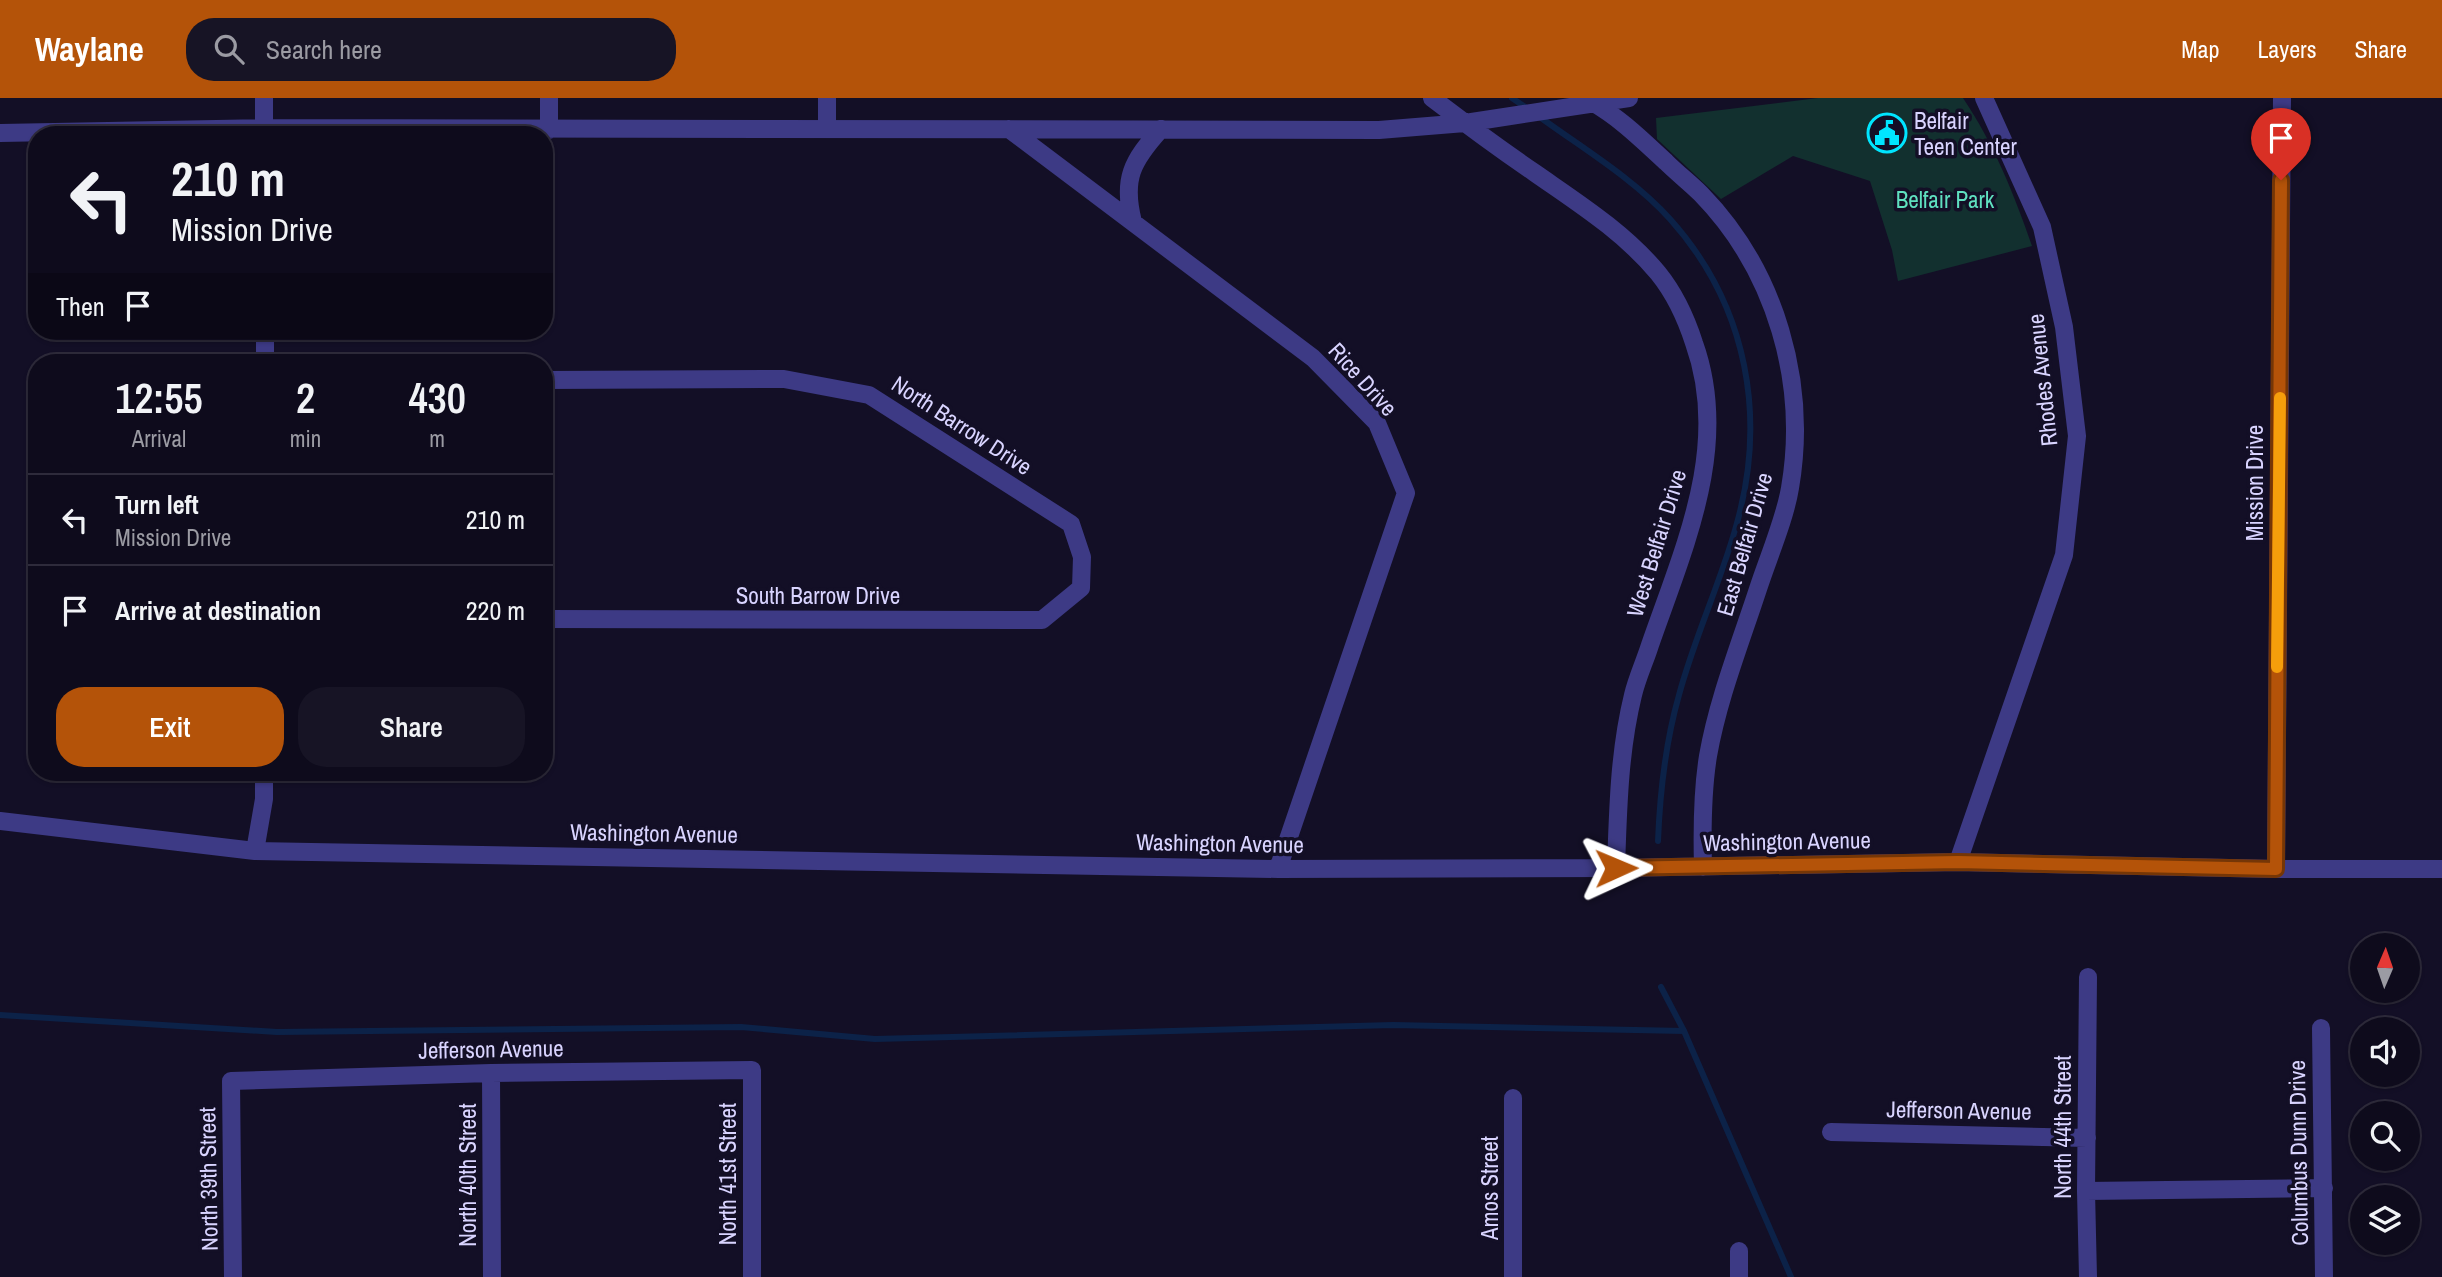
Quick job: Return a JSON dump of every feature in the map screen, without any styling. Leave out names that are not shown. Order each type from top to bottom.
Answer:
[{"type":"street","points":[[264,98],[264,126]]},
{"type":"street","points":[[549,98],[549,126]]},
{"type":"street","points":[[827,98],[827,129]]},
{"type":"street","name":"West Belfair Drive","points":[[1432,98],[1621,235],[1658,274],[1677,300],[1702,363],[1708,404],[1705,468],[1692,524],[1634,692],[1619,777],[1616,868]]},
{"type":"street","points":[[553,130],[1379,130],[1465,123],[1566,107],[1589,100],[1629,98]]},
{"type":"street","name":"Rhodes Avenue","points":[[1958,862],[2064,555],[2077,436],[2064,327],[2042,227],[1984,98]]},
{"type":"street","name":"Mission Drive","points":[[2276,869],[2282,98]]},
{"type":"street","name":"East Belfair Drive","points":[[1589,100],[1618,118],[1692,186],[1731,230],[1774,309],[1787,352],[1795,443],[1790,490],[1716,721],[1704,791],[1703,867]]},
{"type":"street","name":"Rice Drive","points":[[1009,129],[1313,358],[1377,423],[1406,493],[1278,869]]},
{"type":"street","points":[[1133,222],[1128,192],[1133,165],[1141,151],[1161,129]]},
{"type":"street","points":[[0,133],[28,133]]},
{"type":"street","name":"North Barrow Drive","points":[[553,380],[784,379],[869,395],[1071,524],[1082,557],[1081,588]]},
{"type":"street","name":"South Barrow Drive","points":[[553,619],[1042,620],[1081,588]]},
{"type":"street","points":[[255,851],[264,800],[264,781]]},
{"type":"street","name":"Washington Avenue","points":[[0,821],[255,851],[1278,869],[1616,868],[1958,862],[2276,869],[2442,869]]},
{"type":"street","name":"North 44th Street","points":[[2088,977],[2088,1277]]},
{"type":"street","name":"Columbus Dunn Drive","points":[[2321,1028],[2324,1277]]},
{"type":"street","name":"Jefferson Avenue","points":[[231,1081],[491,1073],[752,1070]]},
{"type":"street","name":"North 41st Street","points":[[752,1070],[752,1277]]},
{"type":"street","name":"North 40th Street","points":[[491,1073],[492,1277]]},
{"type":"street","name":"North 39th Street","points":[[231,1081],[233,1277]]},
{"type":"street","name":"Amos Street","points":[[1513,1098],[1513,1277]]},
{"type":"street","name":"Jefferson Avenue","points":[[1831,1132],[2087,1138]]},
{"type":"street","points":[[2086,1191],[2324,1188]]},
{"type":"street","points":[[1739,1277],[1740,1251]]},
{"type":"green space","name":"Belfair Park","points":[[1818,98],[1963,98],[2002,170],[2032,246],[1898,281],[1892,250],[1870,181],[1793,156],[1721,199],[1657,139],[1656,118]]},
{"type":"waterway","points":[[1512,98],[1528,109]]},
{"type":"waterway","points":[[1537,115],[1624,177],[1670,219],[1697,253],[1718,289],[1734,326],[1744,365],[1750,406],[1750,447],[1745,488],[1729,551],[1692,653],[1674,713],[1664,768],[1658,841]]},
{"type":"waterway","points":[[1661,987],[1684,1031],[1791,1277]]},
{"type":"waterway","points":[[0,1015],[277,1032],[741,1027],[875,1039],[1393,1025],[1684,1031]]},
{"type":"slow traffic","points":[[2277,667],[2280,398]]},
{"type":"place","name":"Belfair Teen Center","points":[[1887,133]]},
{"type":"route","points":[[1616,868],[1958,862],[2276,869],[2281,180]]}]
